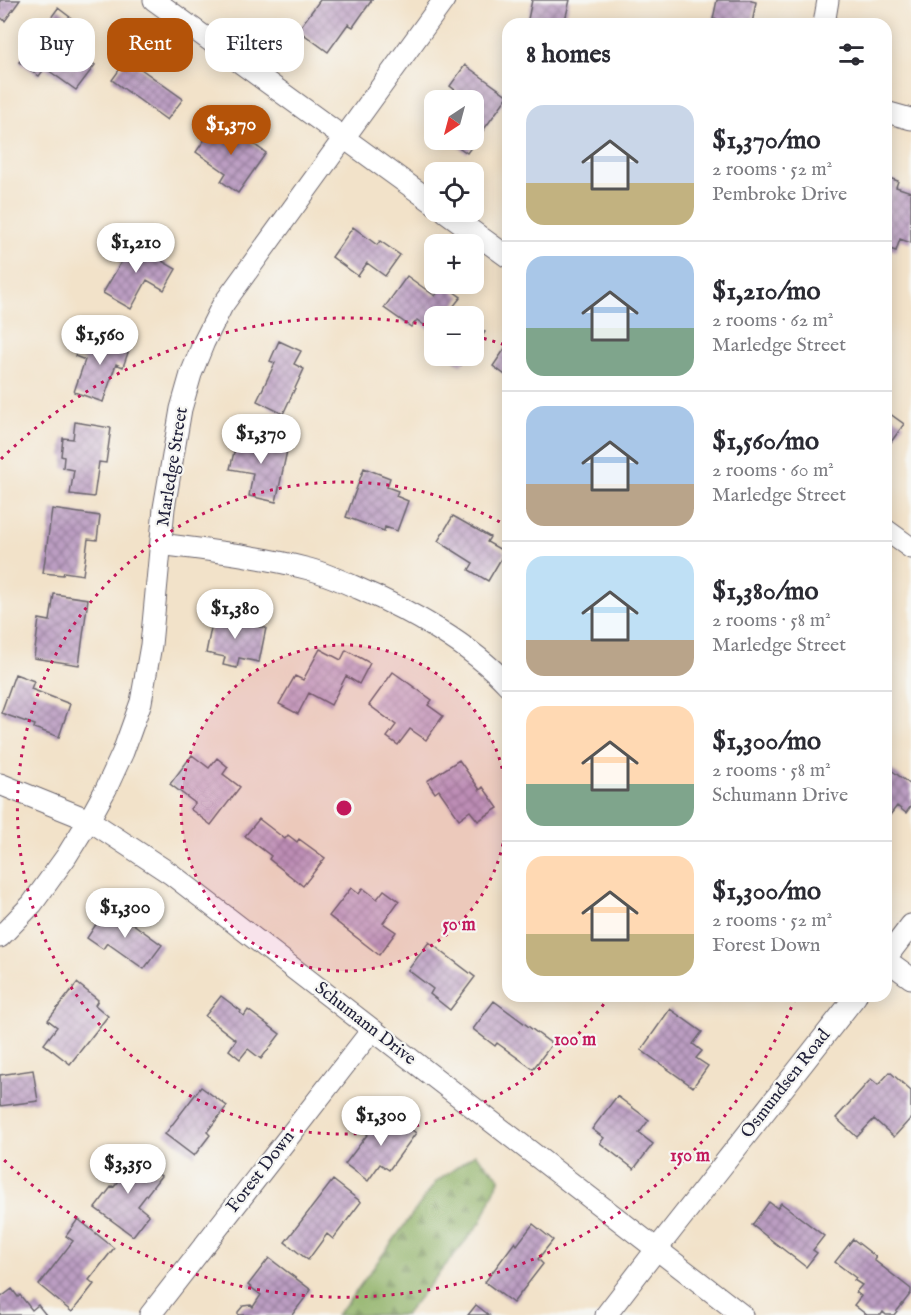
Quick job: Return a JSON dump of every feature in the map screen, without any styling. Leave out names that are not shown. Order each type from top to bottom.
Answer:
[{"type":"street","points":[[154,0],[424,196]]},
{"type":"street","name":"Marledge Street","points":[[0,938],[32,904],[89,820],[123,752],[141,702],[151,645],[164,508],[181,409],[204,342],[222,306],[444,0]]},
{"type":"street","points":[[825,18],[828,0]]},
{"type":"street","points":[[892,114],[911,119]]},
{"type":"street","points":[[460,222],[502,253]]},
{"type":"street","points":[[892,534],[911,548]]},
{"type":"street","points":[[161,544],[269,560],[311,570],[347,583],[423,620],[467,650],[502,678]]},
{"type":"street","name":"Schumann Drive","points":[[0,784],[89,820],[171,874],[742,1315]]},
{"type":"street","points":[[892,951],[911,925]]},
{"type":"street","points":[[892,964],[911,978]]},
{"type":"street","name":"Osmundsen Road","points":[[606,1315],[851,1002]]},
{"type":"street","name":"Forest Down","points":[[150,1315],[372,1030]]},
{"type":"green space","points":[[475,1154],[500,1178],[481,1222],[405,1315],[336,1315],[436,1182]]},
{"type":"building","points":[[0,0],[20,0],[5,21],[0,17]]},
{"type":"building","points":[[320,0],[372,0],[353,27],[348,24],[328,52],[304,34],[304,22]]},
{"type":"building","points":[[532,0],[570,0],[566,18],[528,18]]},
{"type":"building","points":[[717,0],[756,2],[753,18],[713,18]]},
{"type":"building","points":[[58,8],[71,18],[51,18]]},
{"type":"building","points":[[465,65],[502,92],[502,104],[484,129],[484,90],[455,90],[450,86]]},
{"type":"building","points":[[51,72],[90,72],[76,90]]},
{"type":"building","points":[[118,72],[145,72],[183,99],[167,120],[112,80]]},
{"type":"building","points":[[216,123],[235,137],[238,133],[266,153],[238,193],[221,181],[226,173],[196,152]]},
{"type":"building","points":[[892,179],[898,181],[896,187],[911,192],[911,243],[900,239],[896,251],[892,250]]},
{"type":"building","points":[[353,227],[377,245],[380,241],[400,255],[385,276],[367,263],[358,276],[332,257]]},
{"type":"building","points":[[122,238],[176,269],[164,290],[147,280],[131,309],[103,293],[123,259],[113,254]]},
{"type":"building","points":[[407,276],[424,288],[424,294],[435,296],[437,294],[457,294],[461,297],[454,306],[424,306],[424,325],[417,320],[411,327],[384,308]]},
{"type":"building","points":[[108,336],[131,344],[123,367],[116,364],[103,402],[74,392],[85,360],[75,356],[80,340],[104,348]]},
{"type":"building","points":[[279,341],[301,351],[294,364],[304,369],[283,414],[257,401],[275,363],[270,361]]},
{"type":"building","points":[[502,353],[502,373],[493,366]]},
{"type":"building","points":[[892,415],[904,424],[892,441]]},
{"type":"building","points":[[75,422],[111,428],[106,463],[99,462],[94,497],[70,494],[74,470],[63,468],[64,457],[61,456],[63,438],[73,439]]},
{"type":"building","points":[[238,435],[288,446],[276,502],[249,496],[253,473],[230,469]]},
{"type":"building","points":[[364,468],[390,478],[387,487],[398,491],[396,496],[408,501],[397,531],[385,527],[384,531],[346,517]]},
{"type":"building","points":[[52,509],[100,516],[97,540],[88,539],[83,575],[64,572],[63,575],[43,573]]},
{"type":"building","points":[[453,516],[490,537],[487,542],[502,550],[502,557],[488,581],[469,570],[473,563],[438,541]]},
{"type":"building","points":[[54,594],[88,599],[79,665],[34,658],[39,619],[50,621]]},
{"type":"building","points":[[214,613],[252,621],[251,625],[266,628],[259,662],[239,658],[237,668],[223,665],[225,657],[206,653]]},
{"type":"building","points":[[320,649],[341,660],[346,650],[370,663],[359,684],[346,676],[331,705],[309,693],[298,714],[279,704],[295,676],[303,680]]},
{"type":"building","points":[[393,672],[432,700],[428,705],[443,716],[426,740],[410,729],[398,745],[387,737],[396,725],[369,705]]},
{"type":"building","points":[[15,674],[34,681],[31,689],[70,704],[59,737],[34,728],[35,725],[1,713]]},
{"type":"building","points":[[192,755],[209,768],[217,758],[228,767],[223,774],[240,787],[211,825],[190,809],[195,803],[170,784]]},
{"type":"building","points":[[459,760],[480,790],[483,787],[498,808],[478,821],[470,811],[459,819],[439,790],[435,793],[427,781]]},
{"type":"building","points":[[892,771],[911,785],[911,806],[906,813],[897,806],[892,812]]},
{"type":"building","points":[[259,819],[285,839],[288,835],[297,842],[299,839],[325,858],[303,886],[269,859],[271,856],[245,836]]},
{"type":"building","points":[[351,888],[359,894],[363,888],[377,899],[384,890],[399,901],[383,923],[396,932],[379,955],[329,916]]},
{"type":"building","points":[[106,909],[127,924],[129,921],[162,945],[144,969],[107,943],[103,949],[87,938]]},
{"type":"building","points":[[429,942],[475,977],[450,1010],[430,994],[433,989],[408,970]]},
{"type":"building","points":[[77,983],[98,1000],[95,1005],[108,1016],[70,1064],[44,1044],[57,1027],[48,1020]]},
{"type":"building","points":[[221,996],[241,1011],[240,1013],[244,1016],[248,1010],[280,1034],[261,1059],[248,1049],[240,1059],[229,1050],[236,1040],[205,1016]]},
{"type":"building","points":[[494,1001],[552,1044],[533,1069],[497,1043],[495,1046],[473,1029]]},
{"type":"building","points":[[670,1009],[702,1032],[693,1044],[702,1051],[696,1058],[708,1066],[693,1087],[641,1050]]},
{"type":"building","points":[[33,1070],[38,1101],[0,1106],[0,1075]]},
{"type":"building","points":[[890,1072],[911,1091],[911,1118],[894,1137],[874,1119],[857,1137],[836,1118],[871,1079],[878,1085]]},
{"type":"building","points":[[201,1087],[227,1106],[207,1132],[210,1135],[194,1156],[165,1134]]},
{"type":"building","points":[[617,1096],[649,1120],[639,1133],[653,1144],[634,1169],[600,1143],[604,1138],[592,1129]]},
{"type":"building","points":[[390,1114],[416,1133],[389,1170],[380,1164],[368,1181],[345,1164],[376,1123],[380,1127]]},
{"type":"building","points":[[137,1158],[161,1176],[138,1206],[149,1215],[133,1236],[95,1208],[112,1186],[114,1187],[118,1182],[108,1174],[118,1161],[128,1169]]},
{"type":"building","points":[[333,1180],[361,1202],[333,1239],[327,1234],[308,1260],[285,1242]]},
{"type":"building","points":[[769,1202],[777,1208],[781,1203],[824,1236],[813,1250],[817,1253],[806,1267],[752,1225]]},
{"type":"building","points":[[78,1219],[114,1248],[89,1280],[94,1284],[72,1312],[39,1285],[73,1241],[66,1236]]},
{"type":"building","points":[[533,1224],[553,1240],[538,1259],[543,1264],[513,1303],[485,1282],[515,1242],[517,1245]]},
{"type":"building","points":[[853,1239],[876,1257],[874,1260],[911,1289],[911,1293],[894,1315],[886,1315],[883,1312],[881,1315],[867,1315],[854,1305],[861,1296],[856,1292],[862,1285],[835,1262]]},
{"type":"building","points":[[269,1258],[311,1290],[292,1315],[238,1315],[243,1306],[253,1307],[261,1295],[248,1285]]},
{"type":"building","points":[[12,1289],[32,1310],[38,1305],[46,1315],[0,1315],[0,1298]]},
{"type":"building","points":[[476,1305],[489,1315],[468,1315]]}]
